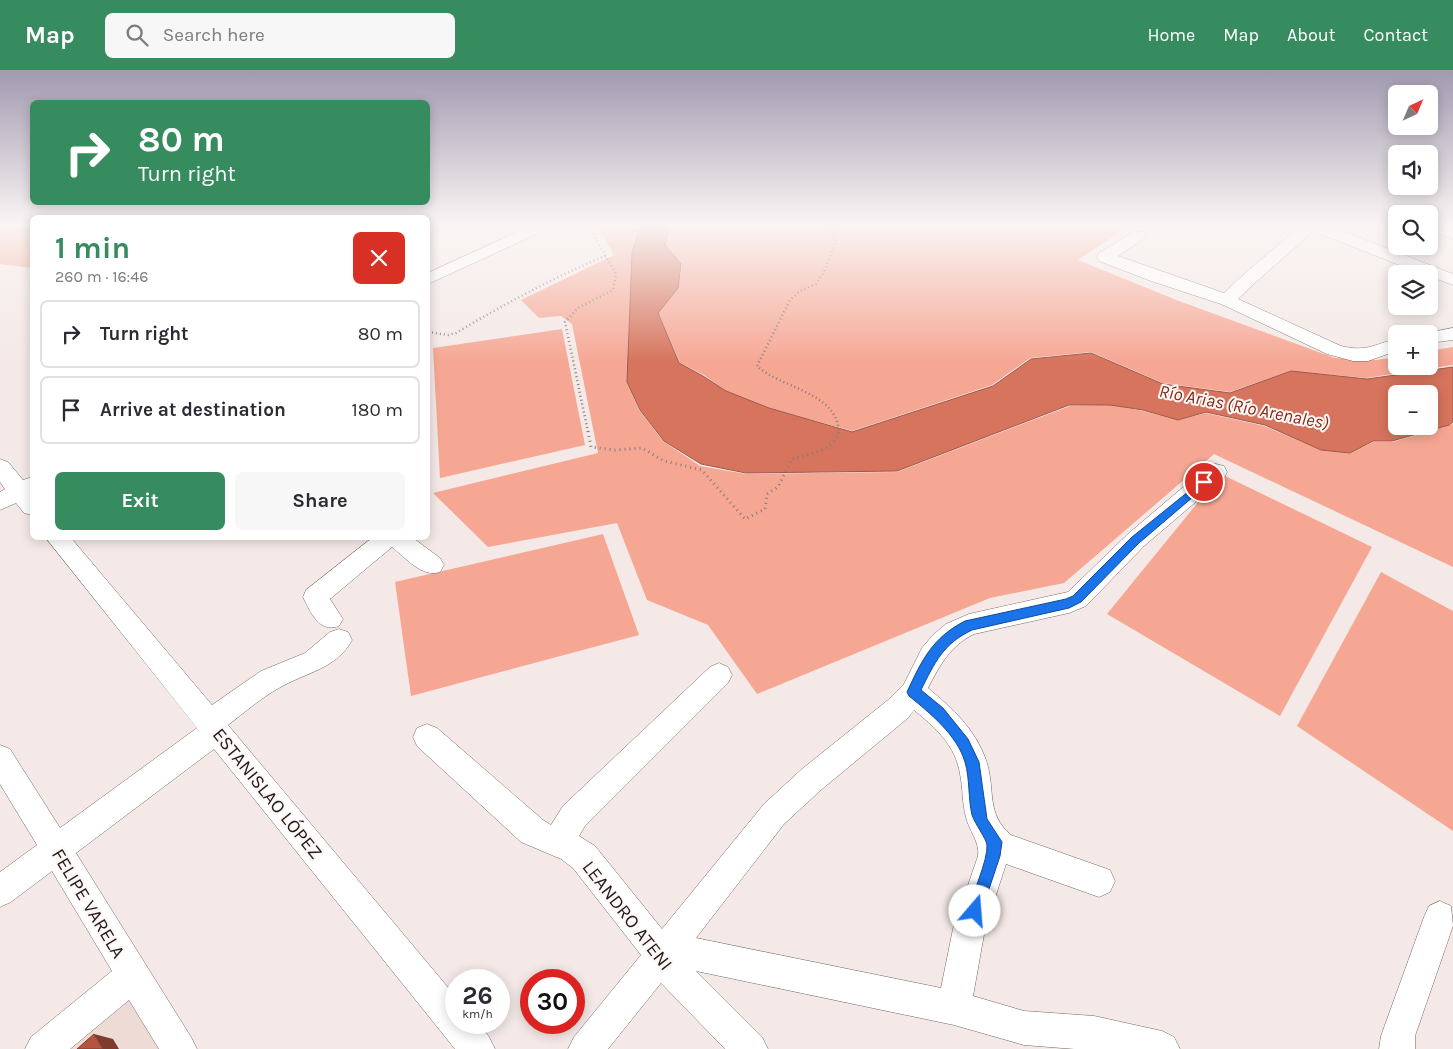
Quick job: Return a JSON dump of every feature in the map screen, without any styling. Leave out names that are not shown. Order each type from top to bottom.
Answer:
[{"type":"street","points":[[430,278],[446,271]]},
{"type":"street","points":[[1141,271],[1227,300],[1334,350],[1353,356],[1368,355],[1388,347]]},
{"type":"street","points":[[1227,300],[1258,271]]},
{"type":"street","points":[[1429,271],[1453,280]]},
{"type":"street","points":[[1438,336],[1453,334]]},
{"type":"street","points":[[0,467],[28,495]]},
{"type":"street","points":[[586,1049],[774,814],[812,779],[898,709],[913,692],[932,656],[942,643],[955,632],[969,625],[1069,604],[1077,599],[1136,540],[1216,472]]},
{"type":"street","points":[[0,502],[28,495]]},
{"type":"street","name":"ESTANISLAO LÓPEZ","points":[[60,540],[477,1049]]},
{"type":"street","points":[[0,891],[213,726],[270,679],[314,661],[334,630],[315,597],[386,540]]},
{"type":"street","points":[[400,540],[432,565]]},
{"type":"street","points":[[558,842],[574,816],[719,676]]},
{"type":"street","points":[[913,692],[938,712],[964,743],[972,762],[981,822],[995,842],[1002,847],[1099,881]]},
{"type":"street","name":"LEANDRO ATENI","points":[[427,737],[532,831],[542,837],[571,848],[584,857],[626,908],[676,975],[750,1049]]},
{"type":"street","name":"FELIPE VARELA","points":[[0,758],[179,1049]]},
{"type":"street","points":[[954,1008],[969,929],[993,856],[995,842]]},
{"type":"street","points":[[1397,1049],[1398,1036],[1440,917]]},
{"type":"street","points":[[661,957],[684,953],[700,955],[954,1008],[1029,1039],[1094,1034],[1162,1049]]},
{"type":"street","points":[[43,1049],[133,975]]},
{"type":"path","points":[[430,332],[448,335],[456,333],[532,288],[571,271]]},
{"type":"path","points":[[614,271],[616,274],[613,290],[578,308],[565,322],[591,447],[614,450],[642,448],[664,461],[702,470],[745,519],[764,509],[768,494],[778,487],[792,459],[828,447],[836,441],[840,429],[837,416],[824,404],[795,387],[771,378],[757,366],[790,300],[800,291],[816,284],[824,271]]},
{"type":"shaded area","points":[[582,271],[631,271],[627,383],[639,410],[663,441],[700,466],[746,474],[897,472],[1070,406],[1110,405],[1178,420],[1206,413],[1264,426],[1321,450],[1351,453],[1373,442],[1393,442],[1416,435],[1438,435],[1438,428],[1453,424],[1453,567],[1214,454],[1064,583],[990,598],[757,694],[708,625],[647,600],[617,523],[488,547],[433,493],[598,453],[572,324],[561,316],[539,318],[521,300]]},
{"type":"shaded area","points":[[681,271],[1104,271],[1179,301],[1335,358],[1376,360],[1388,358],[1388,375],[1366,378],[1290,371],[1230,392],[1163,383],[1091,352],[1030,358],[992,385],[852,431],[769,408],[726,391],[704,375],[680,363],[658,313],[678,288]]},
{"type":"shaded area","points":[[562,329],[585,445],[440,478],[433,348]]},
{"type":"shaded area","points":[[1453,347],[1453,365],[1438,367],[1438,350]]},
{"type":"shaded area","points":[[1221,474],[1372,547],[1280,716],[1107,614]]},
{"type":"shaded area","points":[[603,534],[639,635],[411,696],[395,582]]},
{"type":"shaded area","points":[[1381,572],[1453,611],[1453,831],[1297,726]]},
{"type":"shaded area","points":[[132,980],[173,1049],[48,1049]]},
{"type":"water","name":"Río Arias (Río Arenales)","points":[[631,271],[680,271],[678,288],[658,313],[679,363],[726,391],[769,408],[852,432],[993,386],[1031,359],[1091,353],[1163,384],[1230,393],[1291,371],[1367,379],[1396,375],[1438,375],[1438,369],[1453,367],[1453,422],[1438,428],[1438,385],[1388,385],[1388,435],[1413,435],[1392,441],[1373,441],[1350,453],[1321,450],[1265,425],[1206,412],[1178,420],[1143,410],[1110,405],[1069,405],[897,471],[746,473],[701,464],[664,441],[640,410],[627,382]]},
{"type":"building","points":[[94,1034],[103,1049],[77,1049]]},
{"type":"route","points":[[975,911],[993,856],[995,842],[981,822],[972,762],[964,743],[948,722],[913,692],[932,656],[942,643],[955,632],[969,625],[1069,604],[1077,599],[1166,512],[1204,482]]}]
